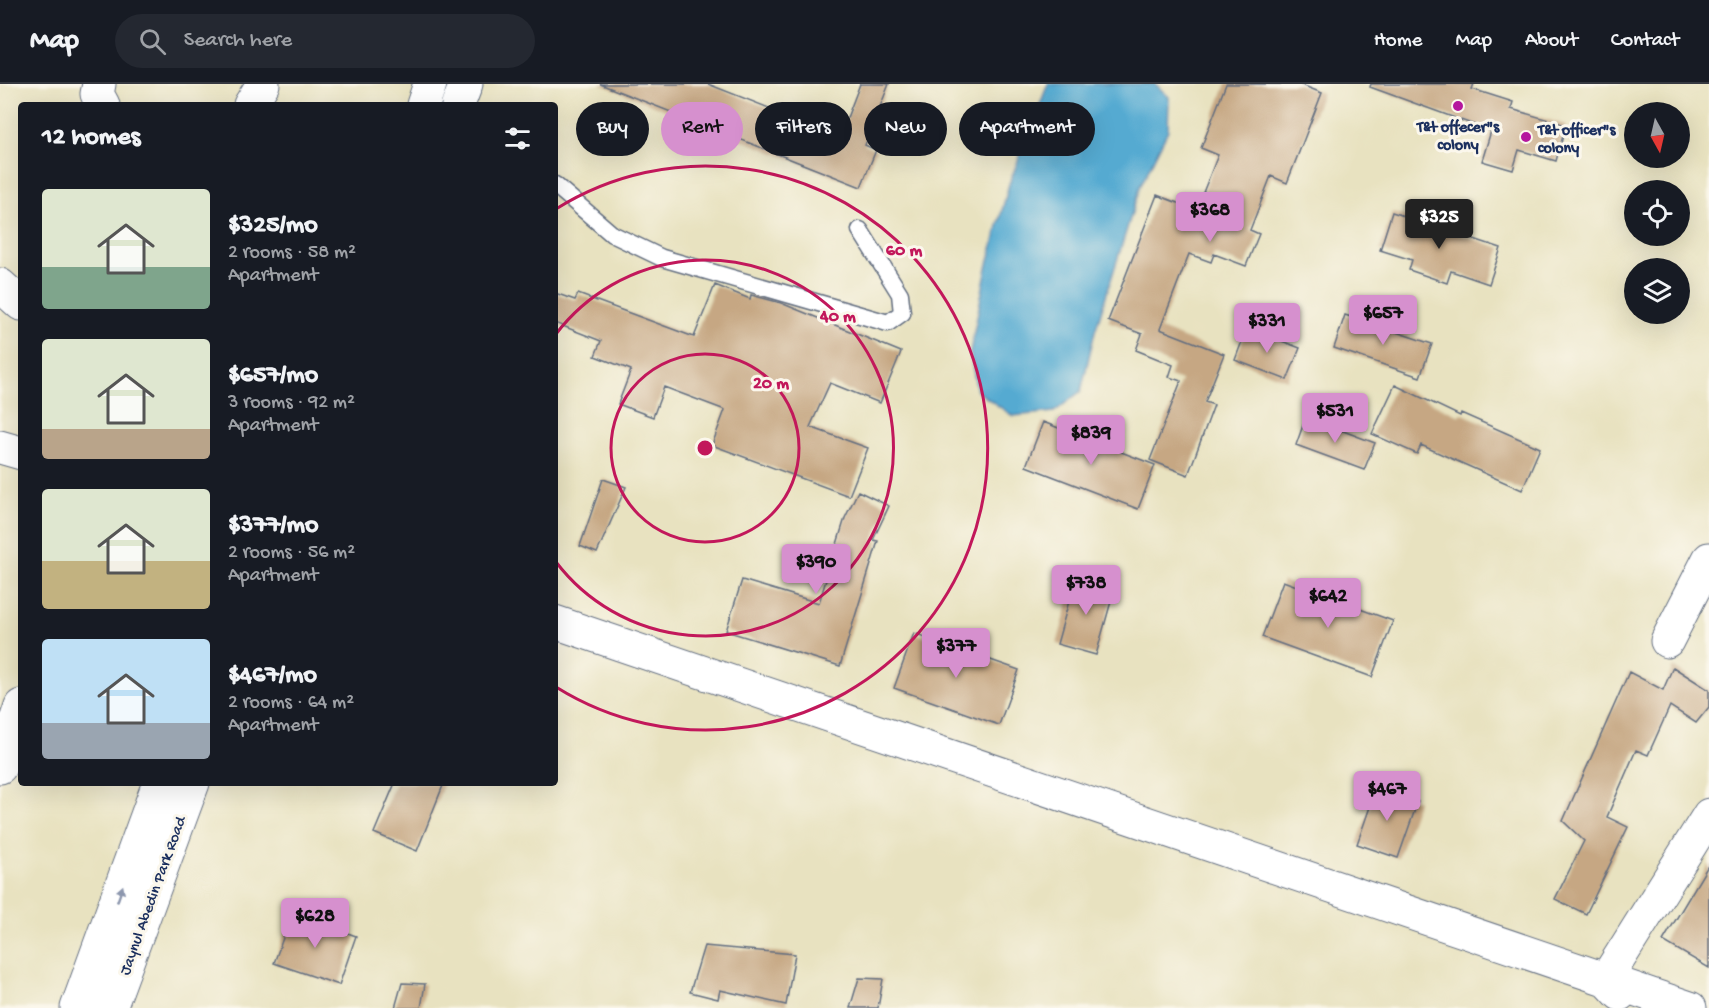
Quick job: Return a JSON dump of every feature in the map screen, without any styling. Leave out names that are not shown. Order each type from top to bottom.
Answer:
[{"type":"street","points":[[99,84],[97,94],[101,102]]},
{"type":"street","points":[[252,102],[262,84]]},
{"type":"street","points":[[424,102],[430,84]]},
{"type":"street","points":[[459,102],[466,84]]},
{"type":"street","points":[[0,285],[18,301]]},
{"type":"street","points":[[0,447],[18,452]]},
{"type":"street","points":[[1667,641],[1709,559]]},
{"type":"street","points":[[558,623],[1690,1008]]},
{"type":"street","points":[[0,767],[18,715]]},
{"type":"street","name":"Jaynul Abedin Park Road","points":[[110,1008],[121,935],[158,786]]},
{"type":"street","name":"Jaynul Abedin Park Road","points":[[77,1008],[121,935],[192,786]]},
{"type":"street","points":[[1606,979],[1709,814]]},
{"type":"street","points":[[1606,979],[1631,1008]]},
{"type":"lane","points":[[558,188],[612,234],[662,258],[888,323],[902,313],[900,294],[860,230]]},
{"type":"water","points":[[1048,84],[1155,84],[1169,97],[1168,130],[1140,187],[1095,331],[1081,391],[1054,412],[1013,416],[977,391],[970,352],[986,272],[1009,184],[1020,156],[1095,156],[1095,102],[1041,102]]},
{"type":"building","points":[[600,84],[708,84],[755,103],[755,145],[743,140],[743,102],[661,102],[661,108]]},
{"type":"building","points":[[860,84],[889,84],[882,102],[864,102],[864,156],[874,156],[861,187],[782,156],[852,156],[852,105]]},
{"type":"building","points":[[1226,84],[1299,84],[1322,93],[1287,183],[1271,176],[1250,230],[1259,234],[1246,266],[1214,254],[1211,262],[1189,254],[1160,329],[1224,354],[1205,402],[1214,405],[1188,475],[1150,460],[1181,381],[1169,377],[1173,365],[1136,350],[1142,334],[1108,321],[1157,195],[1196,210],[1218,155],[1201,148]]},
{"type":"building","points":[[1371,84],[1474,84],[1472,89],[1513,102],[1511,109],[1566,125],[1556,161],[1519,150],[1513,170],[1482,161],[1491,131],[1370,87]]},
{"type":"building","points":[[1392,212],[1501,248],[1489,284],[1451,271],[1447,283],[1409,270],[1412,260],[1380,250]]},
{"type":"building","points":[[715,285],[750,299],[751,295],[781,303],[901,352],[880,403],[830,383],[810,427],[868,448],[849,496],[712,445],[725,410],[664,387],[653,417],[618,404],[631,370],[595,356],[601,341],[558,324],[558,294],[575,300],[578,294],[694,337]]},
{"type":"building","points":[[1345,315],[1432,344],[1420,377],[1334,348]]},
{"type":"building","points":[[1247,328],[1300,348],[1287,380],[1235,360]]},
{"type":"building","points":[[1395,385],[1460,416],[1461,413],[1540,448],[1522,490],[1421,445],[1417,454],[1372,434]]},
{"type":"building","points":[[1306,417],[1375,443],[1364,470],[1296,445]]},
{"type":"building","points":[[1043,422],[1155,465],[1138,509],[1026,466]]},
{"type":"building","points":[[603,479],[626,487],[597,553],[580,546]]},
{"type":"building","points":[[858,491],[889,506],[873,540],[878,541],[840,666],[726,631],[742,580],[819,603],[845,518]]},
{"type":"building","points":[[1076,576],[1115,587],[1096,655],[1057,644]]},
{"type":"building","points":[[1283,581],[1393,621],[1372,677],[1262,637]]},
{"type":"building","points":[[914,633],[1019,670],[999,725],[894,688]]},
{"type":"building","points":[[1673,667],[1709,690],[1709,707],[1696,723],[1670,706],[1648,755],[1636,750],[1607,817],[1628,827],[1586,914],[1555,899],[1584,841],[1563,821],[1629,672],[1663,690]]},
{"type":"building","points":[[394,786],[443,786],[417,851],[374,833]]},
{"type":"building","points":[[1377,787],[1418,801],[1398,858],[1357,844]]},
{"type":"building","points":[[1709,864],[1709,968],[1663,941]]},
{"type":"building","points":[[292,913],[356,936],[339,985],[274,963]]},
{"type":"building","points":[[704,946],[795,954],[786,1005],[720,990],[718,999],[690,992]]},
{"type":"building","points":[[859,978],[883,979],[878,1008],[850,1008]]},
{"type":"building","points":[[402,983],[425,984],[421,1008],[395,1008]]},
{"type":"place","name":"T&t offecer\"s colony","points":[[1458,106]]},
{"type":"place","name":"T&t officer\"s colony","points":[[1526,137]]}]
